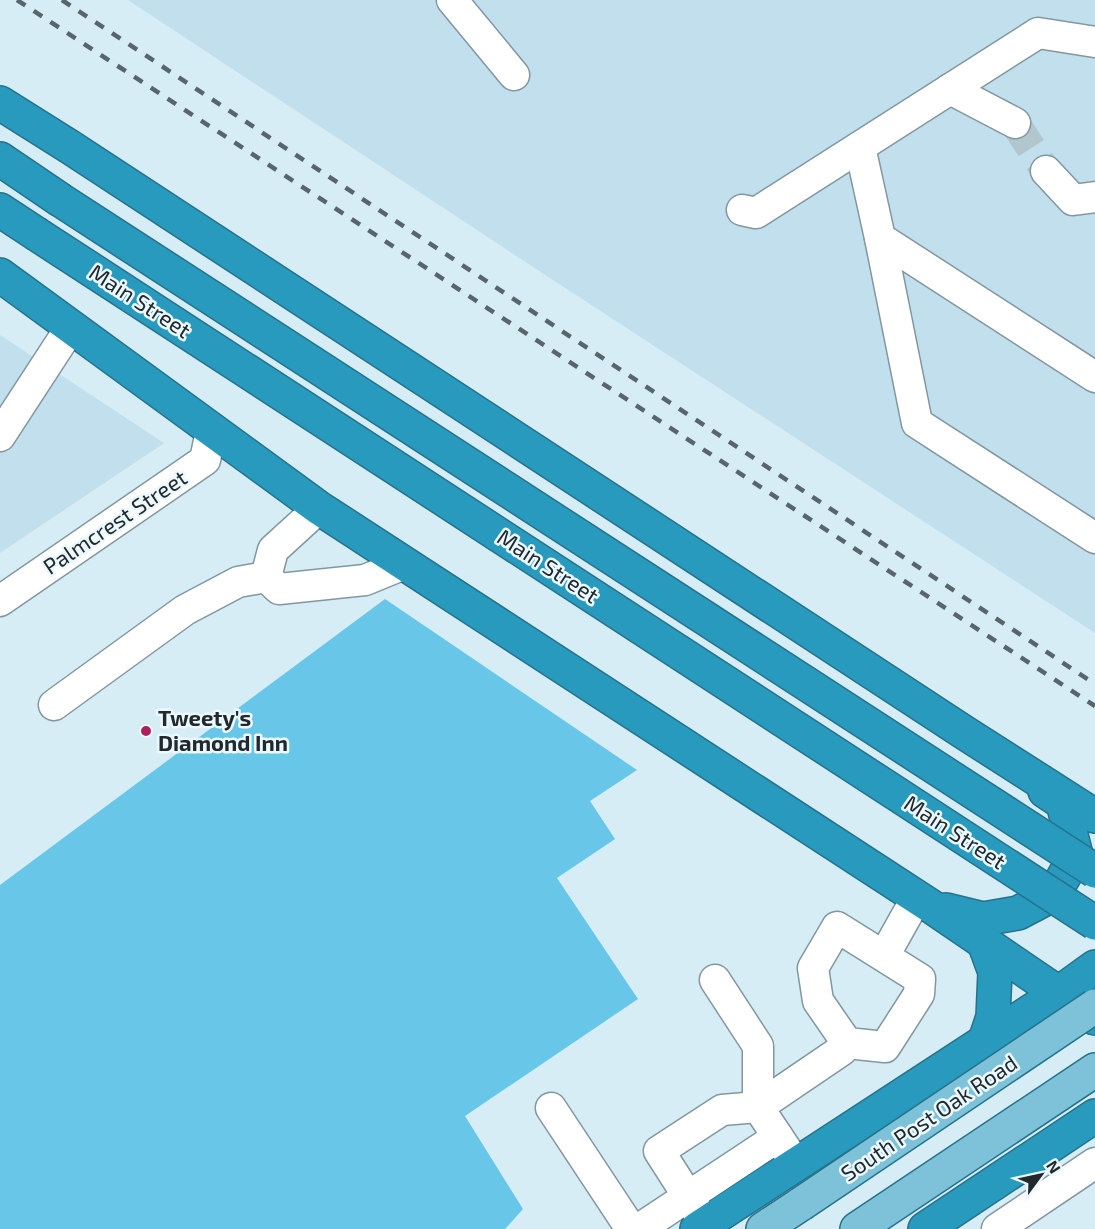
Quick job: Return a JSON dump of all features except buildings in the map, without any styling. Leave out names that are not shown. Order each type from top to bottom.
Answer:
[{"type":"highway","points":[[0,103],[1095,816]]},
{"type":"highway","name":"Main Street","points":[[0,159],[1095,871]]},
{"type":"highway","name":"Main Street","points":[[0,210],[1095,923]]},
{"type":"highway","points":[[0,275],[319,508],[925,902],[1095,1018]]},
{"type":"highway","points":[[925,902],[983,919],[1018,913],[1054,894],[1076,855],[1063,803],[965,733]]},
{"type":"highway","points":[[984,942],[995,972],[993,1017],[985,1041]]},
{"type":"highway","points":[[697,1216],[796,1164],[1059,993],[1095,967]]},
{"type":"highway","points":[[925,1229],[1095,1116]]},
{"type":"main road","name":"South Post Oak Road","points":[[763,1229],[1095,1006]]},
{"type":"main road","points":[[857,1229],[1095,1070]]},
{"type":"street","points":[[452,0],[514,75]]},
{"type":"street","points":[[742,210],[756,213],[1038,33],[1095,42]]},
{"type":"street","points":[[950,89],[1015,123]]},
{"type":"street","points":[[860,147],[916,423],[1095,538]]},
{"type":"street","points":[[1047,171],[1073,200],[1095,197]]},
{"type":"street","points":[[880,238],[1095,377]]},
{"type":"street","points":[[0,436],[72,327]]},
{"type":"street","name":"Palmcrest Street","points":[[0,600],[206,460],[211,431]]},
{"type":"street","points":[[266,577],[273,550],[319,508]]},
{"type":"street","points":[[266,577],[279,590],[365,580],[404,564]]},
{"type":"street","points":[[54,705],[185,610],[238,582],[266,577]]},
{"type":"street","points":[[884,956],[925,902]]},
{"type":"street","points":[[837,927],[920,979],[919,994],[885,1047],[847,1043],[818,1001],[813,968],[837,927]]},
{"type":"street","points":[[715,980],[758,1046],[758,1107],[796,1164]]},
{"type":"street","points":[[697,1216],[659,1151],[722,1110],[758,1107],[842,1050],[847,1043]]},
{"type":"street","points":[[551,1108],[632,1229]]},
{"type":"street","points":[[639,1229],[697,1216],[778,1137]]},
{"type":"street","points":[[997,1229],[1095,1163]]},
{"type":"street","points":[[1002,1178],[1024,1211]]},
{"type":"shaded area","points":[[128,0],[1095,0],[1095,633],[530,265]]},
{"type":"shaded area","points":[[0,335],[164,443],[0,553]]},
{"type":"shaded area","points":[[385,599],[637,770],[590,801],[615,839],[557,878],[638,999],[465,1116],[523,1209],[505,1229],[0,1229],[0,885]]},
{"type":"tunnel","points":[[1015,123],[1046,171]]},
{"type":"railway","points":[[17,0],[1095,706]]},
{"type":"railway","points":[[62,0],[1095,684]]},
{"type":"place","name":"Tweety's Diamond Inn","points":[[146,731]]}]
